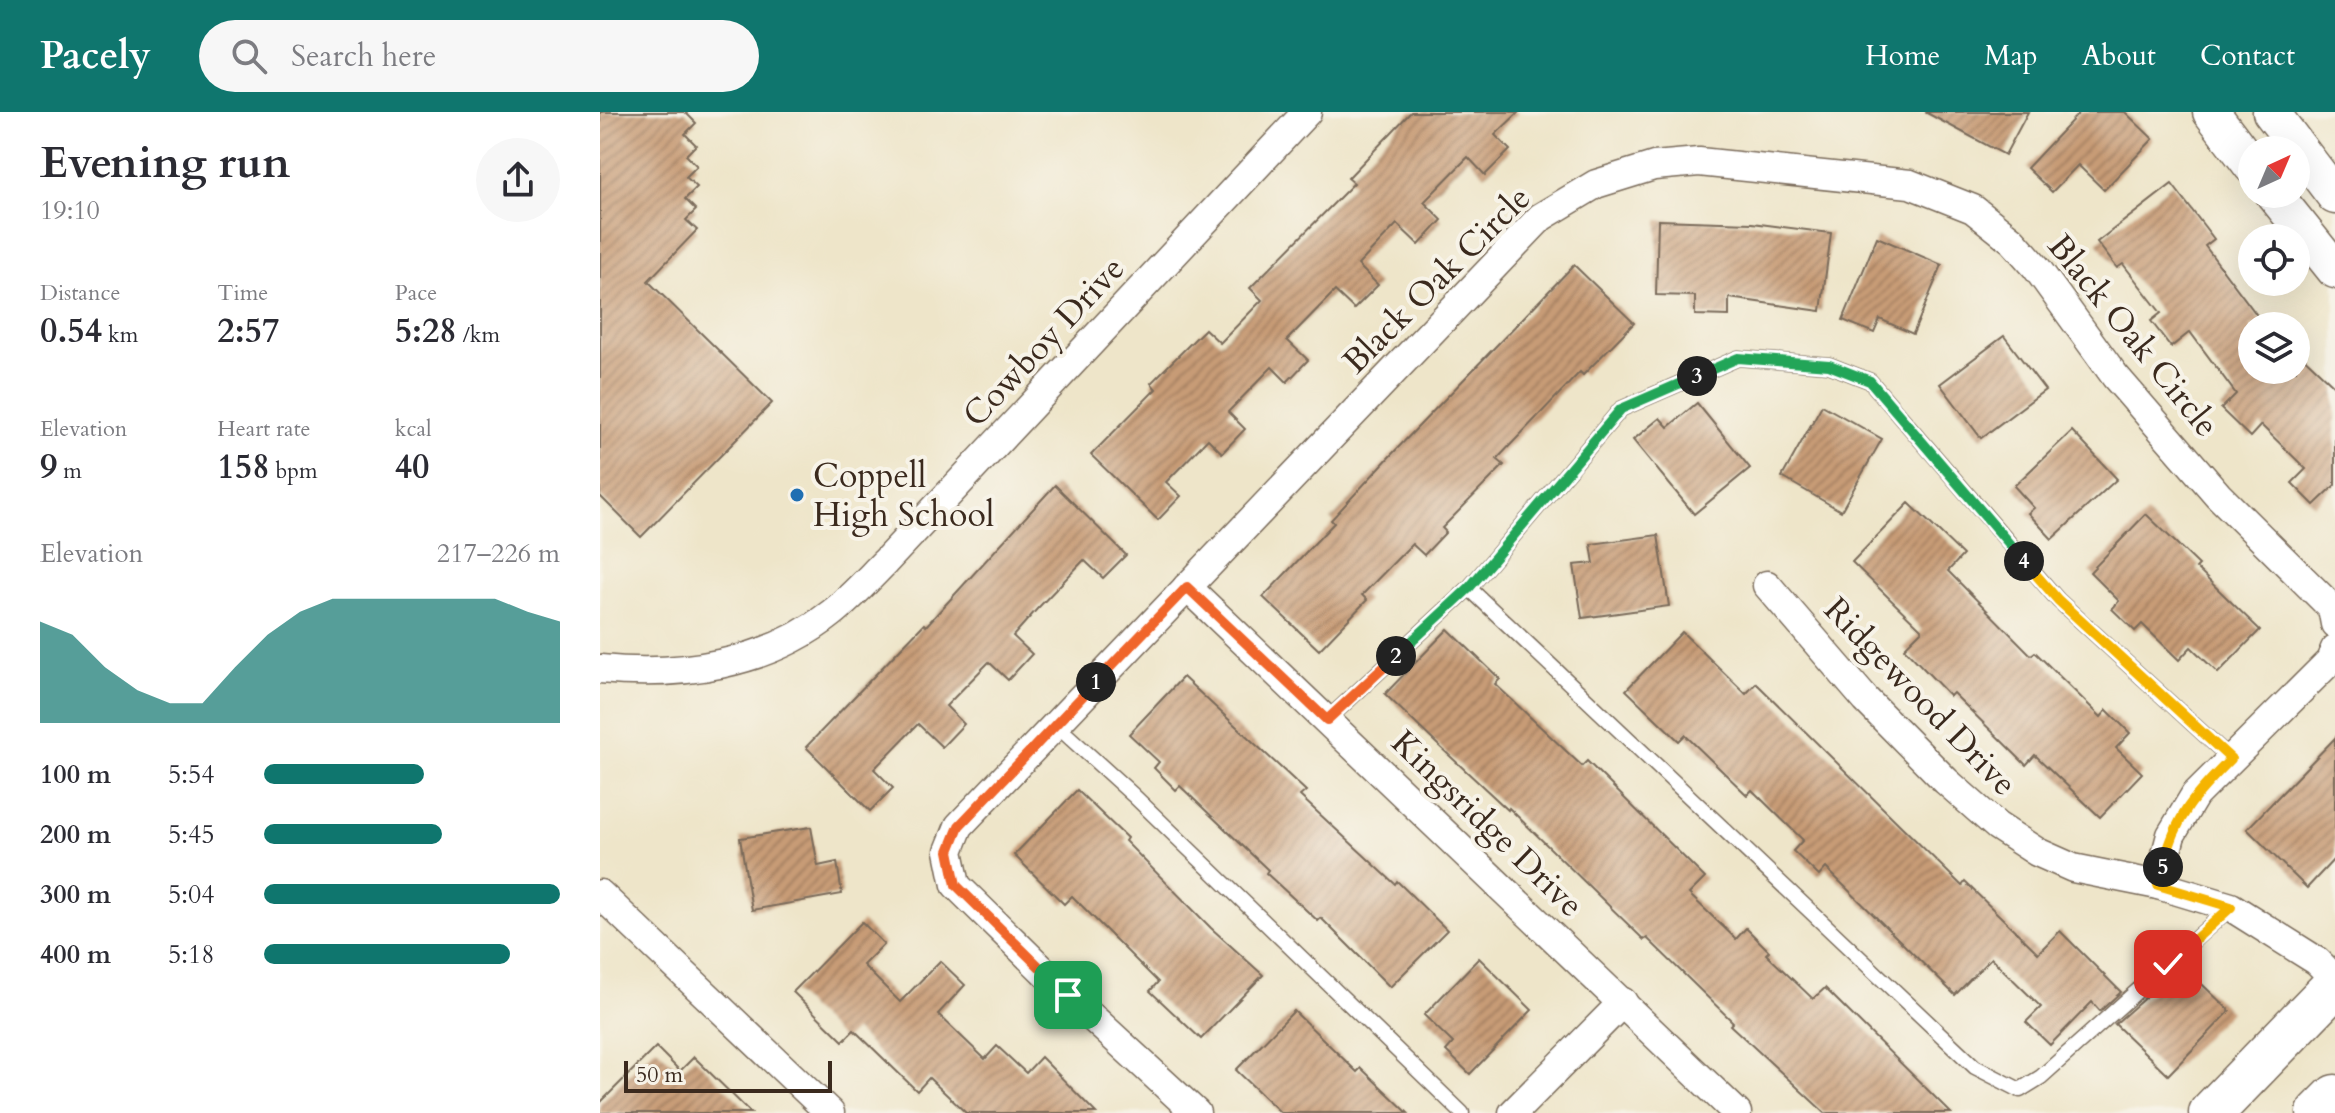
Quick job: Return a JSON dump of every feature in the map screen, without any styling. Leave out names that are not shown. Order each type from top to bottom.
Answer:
[{"type":"main road","points":[[2211,1113],[2335,982]]},
{"type":"main road","points":[[2319,1113],[2335,1097]]},
{"type":"street","name":"Cowboy Drive","points":[[600,669],[656,672],[707,666],[758,655],[796,637],[832,613],[885,562],[1307,112]]},
{"type":"street","points":[[2211,112],[2238,148]]},
{"type":"street","points":[[2271,112],[2335,196]]},
{"type":"street","name":"Black Oak Circle","points":[[1196,1113],[1068,995],[956,885],[949,851],[959,826],[1541,217],[1596,184],[1654,166],[1699,162],[1910,184],[1973,209],[2012,240],[2036,267],[2115,376],[2218,495],[2332,608],[2335,624]]},
{"type":"street","points":[[2285,208],[2335,270]]},
{"type":"street","name":"Ridgewood Drive","points":[[1767,585],[1866,700],[1946,781],[1997,826],[2037,852],[2073,868],[2158,885],[2231,907],[2317,961],[2335,982]]},
{"type":"street","name":"Kingsridge Drive","points":[[1187,587],[1737,1113]]},
{"type":"street","points":[[2158,885],[2171,835],[2195,795],[2330,661],[2335,649]]},
{"type":"street","points":[[600,894],[830,1113]]},
{"type":"street","points":[[1513,1113],[1623,1002]]},
{"type":"lane","points":[[1327,720],[1469,588],[1621,409],[1738,358],[1829,365],[1870,381],[2058,600],[2231,759]]},
{"type":"lane","points":[[1469,588],[1975,1067],[2020,1090],[2041,1077],[2231,907]]},
{"type":"lane","points":[[1056,725],[1133,795],[1462,1113]]},
{"type":"building","points":[[600,112],[685,112],[696,123],[685,134],[696,145],[686,155],[697,166],[686,177],[697,187],[685,199],[696,210],[686,220],[697,230],[648,281],[772,403],[641,537],[600,496]]},
{"type":"building","points":[[1411,112],[1519,112],[1495,135],[1510,150],[1485,175],[1468,157],[1424,202],[1442,220],[1419,245],[1397,224],[1358,265],[1378,285],[1354,309],[1335,291],[1287,340],[1308,360],[1287,382],[1272,367],[1228,412],[1245,429],[1222,453],[1208,439],[1166,482],[1181,496],[1158,520],[1091,455],[1156,389],[1151,383],[1205,329],[1220,343],[1262,300],[1250,288],[1354,183],[1348,178]]},
{"type":"building","points":[[1925,112],[2028,112],[2005,155]]},
{"type":"building","points":[[2080,112],[2125,112],[2153,139],[2104,190],[2078,165],[2052,192],[2027,168]]},
{"type":"building","points":[[2172,184],[2214,239],[2205,246],[2238,290],[2238,296],[2242,296],[2254,312],[2238,312],[2238,384],[2310,384],[2310,363],[2335,387],[2335,485],[2314,505],[2292,483],[2306,469],[2261,425],[2250,437],[2221,409],[2236,394],[2190,332],[2171,347],[2151,321],[2161,313],[2123,264],[2117,268],[2097,242]]},
{"type":"building","points":[[1658,220],[1752,223],[1831,233],[1821,311],[1729,298],[1729,316],[1695,315],[1695,296],[1656,295]]},
{"type":"building","points":[[1877,237],[1942,265],[1913,334],[1880,319],[1874,333],[1843,320]]},
{"type":"building","points":[[1574,265],[1634,323],[1583,375],[1580,372],[1497,459],[1504,465],[1442,528],[1446,532],[1424,555],[1412,544],[1362,595],[1367,600],[1319,650],[1263,597],[1334,523],[1331,520],[1392,454]]},
{"type":"building","points":[[2004,336],[2045,390],[1981,438],[1940,384]]},
{"type":"building","points":[[1697,403],[1750,468],[1694,514],[1633,440],[1660,418],[1668,427]]},
{"type":"building","points":[[1822,405],[1882,439],[1841,511],[1782,477]]},
{"type":"building","points":[[2072,431],[2117,479],[2052,539],[2028,513],[2034,508],[2014,486]]},
{"type":"building","points":[[1055,485],[1126,555],[1103,578],[1084,560],[1037,609],[1013,636],[1032,654],[1008,680],[989,662],[946,706],[964,724],[942,747],[918,724],[874,769],[893,788],[870,811],[806,747],[924,624],[926,626]]},
{"type":"building","points":[[1909,503],[1963,555],[1948,571],[2031,655],[2035,652],[2101,717],[2107,710],[2130,733],[2116,748],[2142,773],[2100,817],[2035,755],[2026,765],[1953,693],[1950,696],[1904,648],[1922,630],[1852,562]]},
{"type":"building","points":[[2146,514],[2260,630],[2218,673],[2191,647],[2179,660],[2142,624],[2135,631],[2112,609],[2119,601],[2090,572]]},
{"type":"building","points":[[1658,535],[1669,606],[1582,618],[1574,565],[1594,563],[1591,544]]},
{"type":"building","points":[[1448,629],[1500,679],[1495,684],[1582,766],[1587,761],[1705,878],[1689,894],[1736,939],[1746,928],[1769,951],[1766,954],[1813,999],[1825,988],[1951,1113],[1825,1113],[1730,1025],[1733,1022],[1647,938],[1644,940],[1509,808],[1385,694]]},
{"type":"building","points":[[1682,632],[1746,694],[1756,683],[1962,886],[1965,882],[2038,953],[2060,931],[2121,992],[2100,1011],[2092,1002],[2050,1045],[2026,1022],[2041,1007],[1991,958],[1955,995],[1826,868],[1819,876],[1793,851],[1803,840],[1752,790],[1747,795],[1685,735],[1679,741],[1626,690]]},
{"type":"building","points":[[1183,677],[1306,791],[1300,796],[1395,884],[1397,881],[1447,930],[1390,987],[1321,918],[1318,921],[1266,873],[1268,870],[1180,786],[1176,790],[1154,768],[1159,762],[1129,734]]},
{"type":"building","points":[[2335,738],[2335,858],[2307,888],[2247,829]]},
{"type":"building","points":[[1077,790],[1127,838],[1125,841],[1211,928],[1263,975],[1201,1039],[1150,991],[1158,982],[1072,896],[1064,904],[1014,855]]},
{"type":"building","points":[[811,827],[818,866],[837,862],[842,894],[752,910],[740,838]]},
{"type":"building","points":[[862,922],[884,944],[863,965],[900,1002],[940,961],[965,985],[938,1014],[985,1059],[997,1046],[1026,1073],[1041,1057],[1096,1113],[966,1113],[929,1078],[917,1091],[854,1030],[843,1041],[793,992]]},
{"type":"building","points":[[1479,958],[1532,1010],[1470,1074],[1446,1051],[1453,1043],[1424,1015]]},
{"type":"building","points":[[2182,965],[2230,1011],[2168,1075],[2115,1024]]},
{"type":"building","points":[[1294,1011],[1357,1072],[1361,1068],[1408,1113],[1281,1113],[1236,1070]]},
{"type":"building","points":[[656,1047],[680,1071],[694,1057],[751,1113],[600,1113],[600,1103]]},
{"type":"place","name":"Coppell High School","points":[[797,495]]},
{"type":"route","points":[[1068,995],[956,885],[949,851],[959,826],[1187,587],[1327,720],[1469,588],[1621,409],[1738,358],[1829,365],[1870,381],[2058,600],[2231,759],[2195,795],[2171,835],[2158,885],[2231,907],[2168,964]]}]
